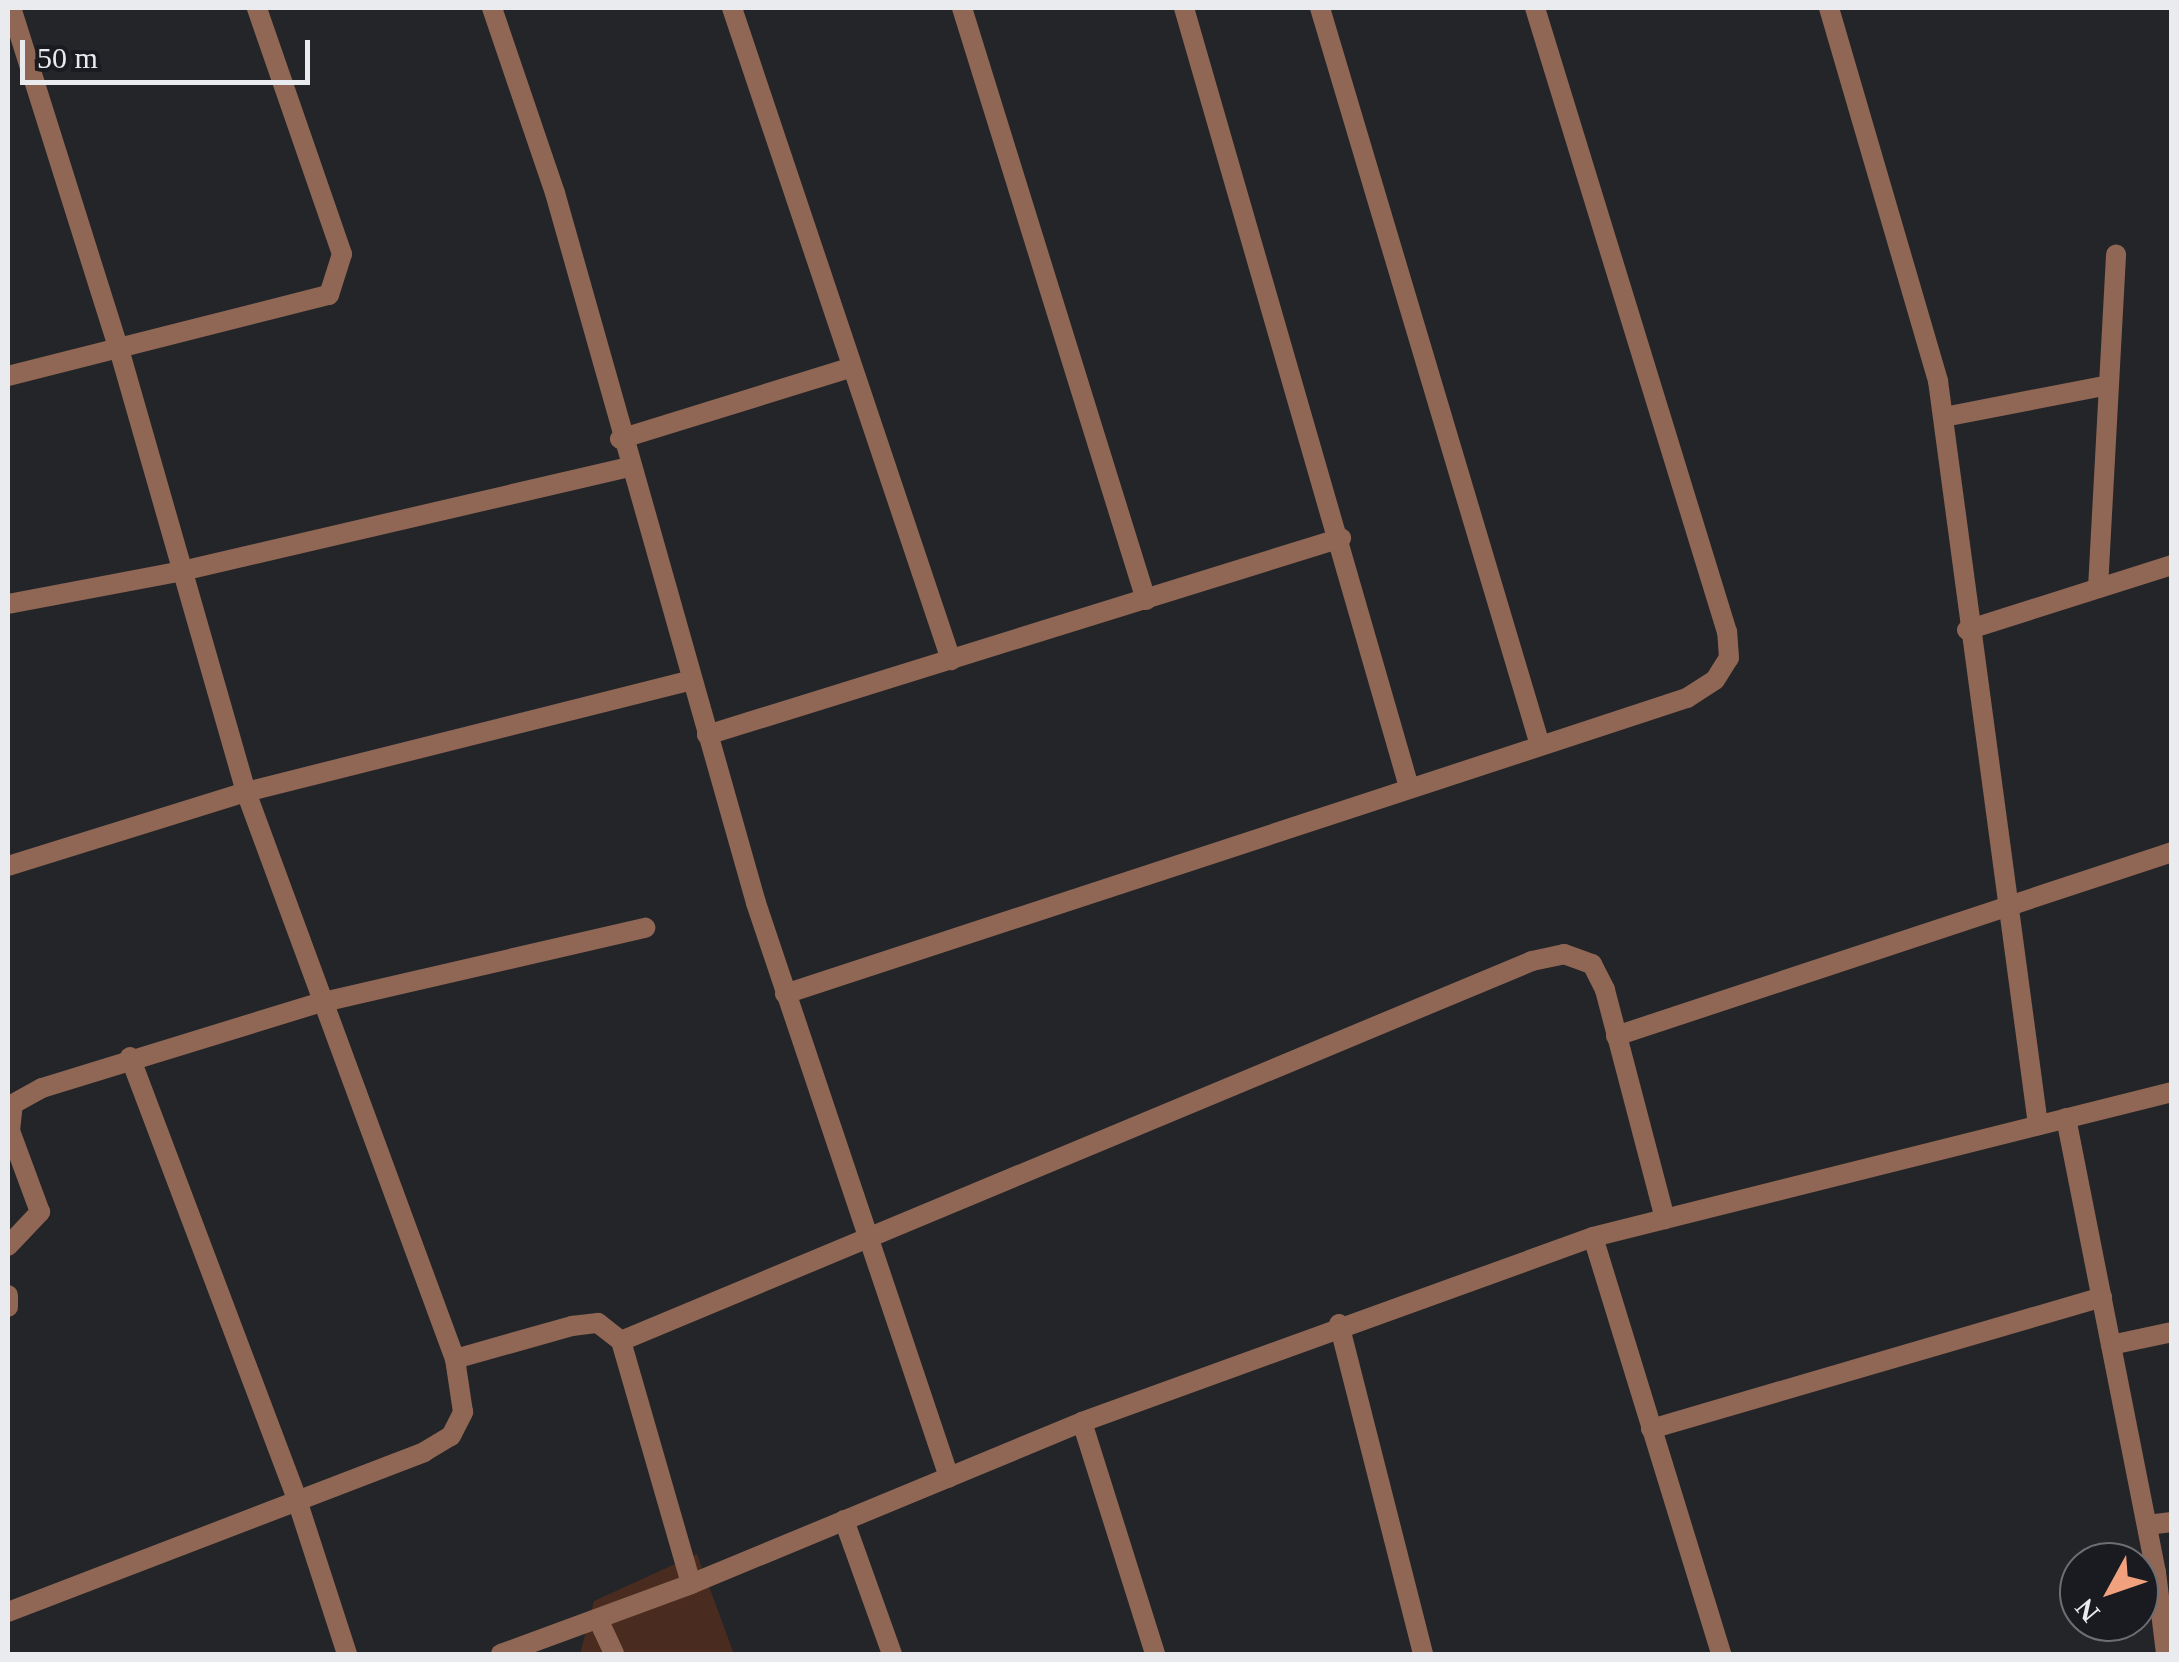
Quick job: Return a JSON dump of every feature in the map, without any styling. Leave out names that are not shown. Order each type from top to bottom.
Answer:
[{"type":"street","points":[[8,1612],[451,1436],[463,1412],[454,1359],[319,1004],[246,792],[119,350],[10,8]]},
{"type":"street","points":[[8,376],[302,306],[329,296],[340,274],[342,254],[257,8]]},
{"type":"street","points":[[492,8],[555,192],[620,439],[786,994],[949,1476]]},
{"type":"street","points":[[732,8],[951,660]]},
{"type":"street","points":[[962,8],[1146,600]]},
{"type":"street","points":[[1184,8],[1342,538],[1408,787]]},
{"type":"street","points":[[1320,8],[1540,745]]},
{"type":"street","points":[[786,994],[1687,698],[1715,680],[1729,658],[1727,632],[1536,8]]},
{"type":"street","points":[[1829,8],[1944,417],[1966,630],[2038,1125]]},
{"type":"street","points":[[2098,588],[2116,254]]},
{"type":"street","points":[[620,439],[852,367]]},
{"type":"street","points":[[1944,417],[2109,384]]},
{"type":"street","points":[[8,604],[182,571],[628,466]]},
{"type":"street","points":[[707,735],[1342,538]]},
{"type":"street","points":[[1966,630],[2172,565]]},
{"type":"street","points":[[8,866],[246,792],[691,680]]},
{"type":"street","points":[[1616,1036],[2172,852]]},
{"type":"street","points":[[8,1246],[40,1212],[9,1127],[13,1104],[130,1058],[319,1004],[645,928]]},
{"type":"street","points":[[621,1341],[1532,961],[1564,954],[1592,964],[1616,1036],[1665,1219]]},
{"type":"street","points":[[130,1058],[297,1500],[347,1654]]},
{"type":"street","points":[[500,1654],[691,1584],[1082,1422],[1339,1324],[1592,1237],[2172,1092]]},
{"type":"street","points":[[2066,1118],[2147,1525],[2166,1654]]},
{"type":"street","points":[[1592,1237],[1720,1654]]},
{"type":"street","points":[[8,1296],[8,1307]]},
{"type":"street","points":[[1652,1429],[2102,1297]]},
{"type":"street","points":[[454,1359],[572,1326],[598,1324],[621,1341],[691,1584]]},
{"type":"street","points":[[1339,1324],[1423,1654]]},
{"type":"street","points":[[2112,1345],[2172,1332]]},
{"type":"street","points":[[1082,1422],[1155,1654]]},
{"type":"street","points":[[844,1520],[892,1654]]},
{"type":"street","points":[[2147,1525],[2172,1522]]},
{"type":"street","points":[[598,1619],[614,1654]]},
{"type":"shaded area","points":[[697,1554],[734,1654],[580,1654],[594,1601]]}]
